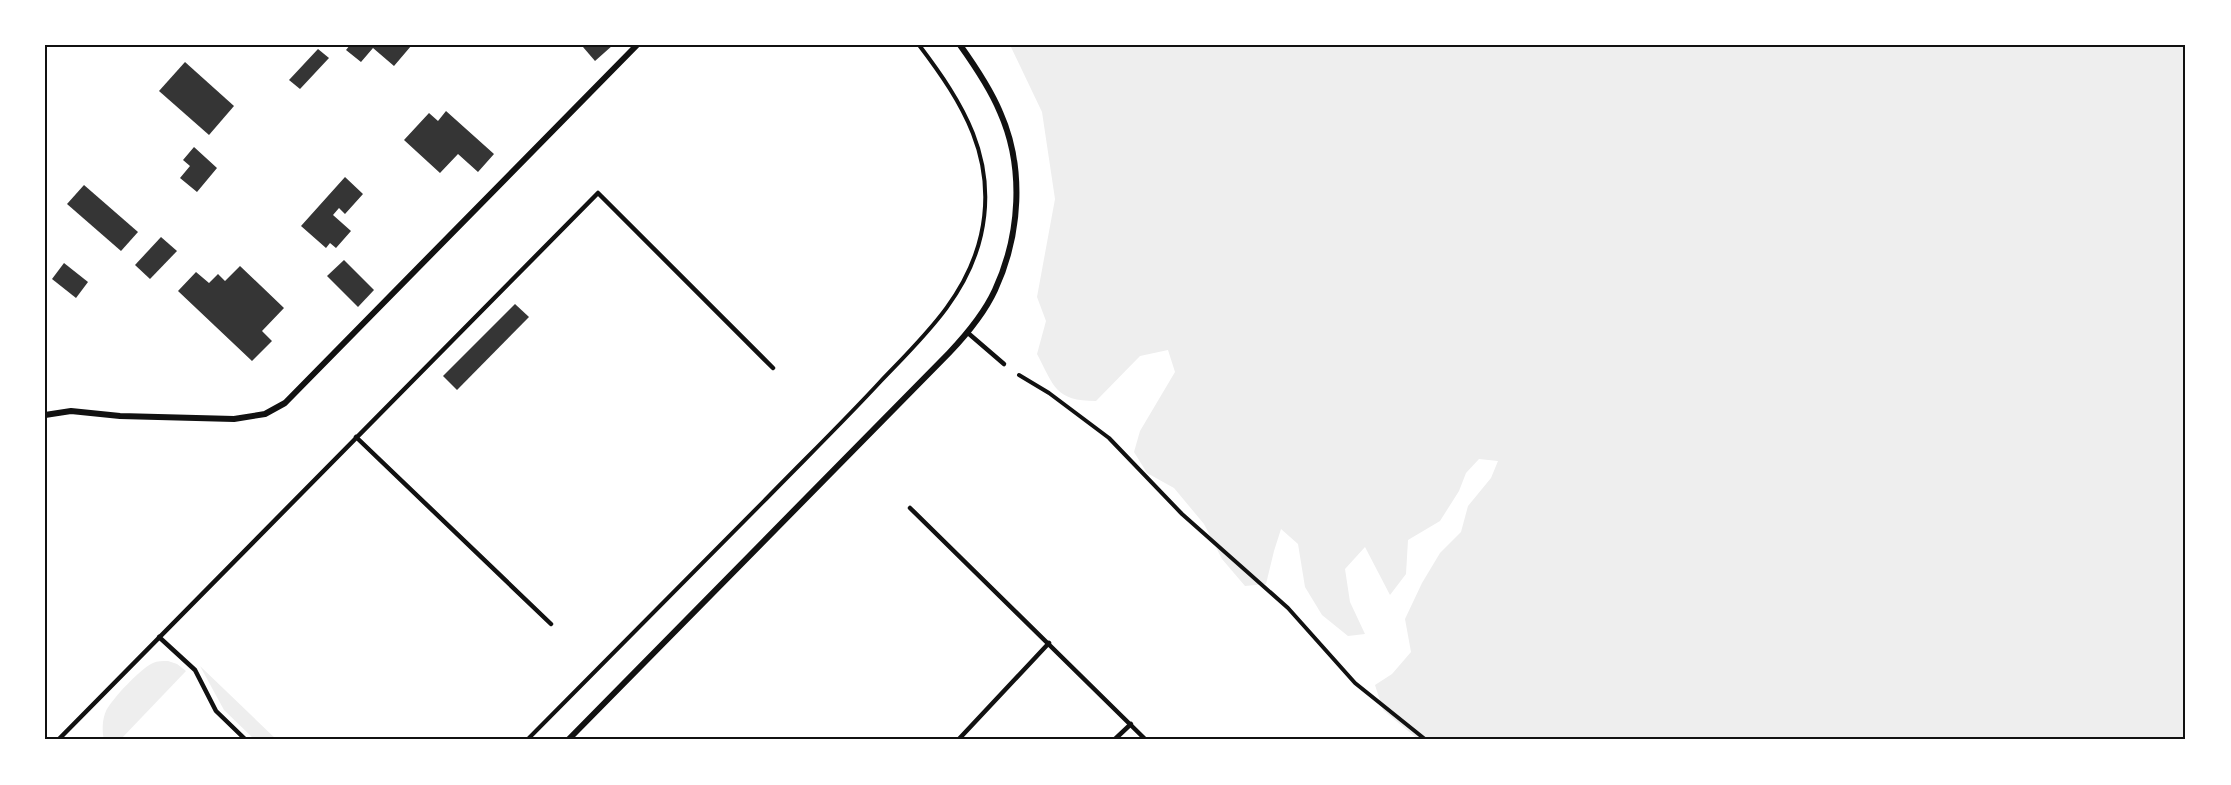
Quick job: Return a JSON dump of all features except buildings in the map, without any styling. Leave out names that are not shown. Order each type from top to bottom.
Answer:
[{"type":"street","points":[[45,415],[71,411],[120,416],[234,419],[265,414],[285,403],[638,45]]},
{"type":"street","points":[[568,740],[968,333],[995,291],[1007,259],[1015,222],[1017,186],[1012,151],[1001,114],[984,81],[960,45]]},
{"type":"lane","points":[[58,740],[598,193],[774,368]]},
{"type":"lane","points":[[968,333],[1004,364]]},
{"type":"lane","points":[[356,437],[551,624]]},
{"type":"lane","points":[[910,508],[1146,740]]},
{"type":"lane","points":[[159,637],[195,670],[216,711],[246,740]]},
{"type":"lane","points":[[958,740],[1049,643]]},
{"type":"lane","points":[[1114,740],[1131,724]]},
{"type":"lane","points":[[63,734],[68,740]]},
{"type":"path","points":[[527,740],[856,408],[931,329],[963,284],[977,250],[983,224],[985,197],[982,161],[964,111],[919,45]]},
{"type":"path","points":[[1004,364],[1049,393],[1109,438],[1182,514],[1288,608],[1355,683],[1426,740]]},
{"type":"shaded area","points":[[1010,45],[2186,45],[2186,740],[1419,740],[1383,710],[1375,685],[1392,674],[1411,652],[1405,619],[1422,583],[1440,553],[1461,532],[1468,506],[1491,478],[1498,461],[1479,459],[1466,473],[1459,491],[1440,521],[1408,540],[1406,574],[1390,595],[1365,547],[1345,569],[1350,602],[1365,634],[1348,636],[1322,615],[1305,587],[1298,544],[1281,529],[1266,584],[1245,586],[1222,559],[1204,524],[1174,488],[1147,473],[1134,452],[1140,431],[1175,372],[1168,350],[1140,356],[1096,401],[1064,395],[1052,383],[1037,354],[1046,321],[1037,297],[1055,199],[1042,112]]},
{"type":"shaded area","points":[[168,661],[186,671],[120,740],[104,740],[104,718],[114,699],[134,677],[148,666],[156,662]]},
{"type":"shaded area","points":[[200,666],[277,740],[255,740],[224,710]]}]
